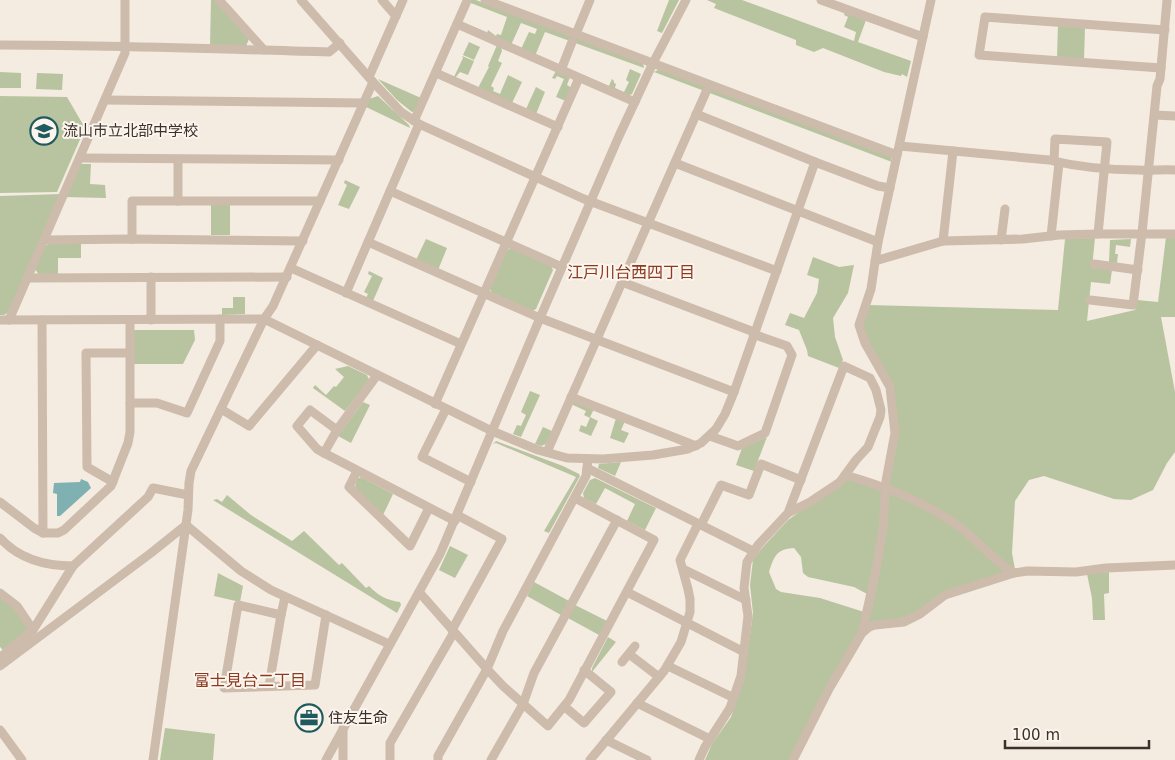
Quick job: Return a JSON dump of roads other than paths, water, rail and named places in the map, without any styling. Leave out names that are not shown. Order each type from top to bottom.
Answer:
[{"type":"street","points":[[125,0],[125,53],[28,278],[4,320],[264,319],[492,431],[546,452],[588,464],[700,525],[754,551]]},
{"type":"street","points":[[219,0],[264,50]]},
{"type":"street","points":[[301,0],[371,80],[401,112],[416,123],[591,201],[776,271]]},
{"type":"street","points":[[382,0],[396,16]]},
{"type":"street","points":[[153,760],[186,525],[191,471],[303,241],[364,103],[371,80],[403,0]]},
{"type":"street","points":[[485,0],[574,38],[652,63],[898,150],[953,151],[1141,171],[1175,170]]},
{"type":"street","points":[[560,70],[590,0]]},
{"type":"street","points":[[326,760],[440,554],[562,267],[652,63],[686,0]]},
{"type":"street","points":[[821,0],[924,37]]},
{"type":"street","points":[[862,633],[876,575],[883,529],[885,488],[895,433],[890,387],[866,343],[859,325],[868,298],[878,242],[931,0]]},
{"type":"street","points":[[1090,300],[1133,305],[1168,0]]},
{"type":"street","points":[[346,293],[390,191],[436,72],[467,1]]},
{"type":"street","points":[[1161,68],[979,55],[985,17],[1165,30]]},
{"type":"street","points":[[457,24],[635,102]]},
{"type":"street","points":[[0,45],[125,45],[166,49],[329,52],[340,43]]},
{"type":"street","points":[[436,72],[558,126]]},
{"type":"street","points":[[435,404],[579,78]]},
{"type":"street","points":[[546,452],[706,92]]},
{"type":"street","points":[[105,100],[364,103]]},
{"type":"street","points":[[696,114],[815,162],[878,186],[890,188]]},
{"type":"street","points":[[1155,115],[1175,116]]},
{"type":"street","points":[[1051,236],[1056,162],[1055,139],[1107,142],[1098,234]]},
{"type":"street","points":[[943,241],[953,151]]},
{"type":"street","points":[[80,158],[339,160]]},
{"type":"street","points":[[178,160],[178,201]]},
{"type":"street","points":[[674,162],[878,242]]},
{"type":"street","points":[[588,464],[688,449],[710,436],[719,425],[734,392],[815,162]]},
{"type":"street","points":[[390,191],[562,267]]},
{"type":"street","points":[[132,239],[132,202],[320,201]]},
{"type":"street","points":[[1001,240],[1005,209]]},
{"type":"street","points":[[875,261],[943,241],[1001,240],[1098,234],[1175,234]]},
{"type":"street","points":[[45,240],[303,241]]},
{"type":"street","points":[[368,242],[540,318],[734,392]]},
{"type":"street","points":[[1094,264],[1138,270]]},
{"type":"street","points":[[28,278],[151,277],[289,272],[346,293],[461,344]]},
{"type":"street","points":[[151,277],[151,320]]},
{"type":"street","points":[[622,282],[787,346],[792,355],[765,433],[738,446],[710,436]]},
{"type":"street","points":[[130,403],[157,403],[187,413],[220,341],[220,319]]},
{"type":"street","points":[[42,320],[43,533]]},
{"type":"street","points":[[0,502],[43,533],[58,533],[64,530],[107,492],[113,482],[128,443],[130,320]]},
{"type":"street","points":[[221,409],[249,426],[317,345]]},
{"type":"street","points":[[113,482],[87,467],[86,354],[130,353]]},
{"type":"street","points":[[699,760],[734,698],[741,676],[748,616],[744,576],[747,562],[754,551],[788,513],[844,366],[870,378],[876,390],[881,410],[868,448],[856,460],[840,482],[810,502],[788,513]]},
{"type":"street","points":[[324,453],[337,430],[377,375]]},
{"type":"street","points":[[571,397],[696,446]]},
{"type":"street","points":[[446,409],[422,457],[470,482]]},
{"type":"street","points":[[337,430],[310,410],[297,426],[317,449],[324,453],[429,508],[502,539],[390,743],[390,760]]},
{"type":"street","points":[[876,426],[894,425]]},
{"type":"street","points":[[438,760],[438,756],[487,669],[503,631],[575,498],[586,476],[588,464]]},
{"type":"street","points":[[590,760],[668,666],[680,642],[690,612],[690,598],[680,560],[721,485],[749,495],[761,464],[801,480]]},
{"type":"street","points":[[357,471],[349,487],[410,546],[429,508]]},
{"type":"street","points":[[845,475],[885,488],[938,512],[963,530],[1003,567],[1014,574]]},
{"type":"street","points":[[3,664],[2,656],[33,630],[73,566],[148,497],[153,488],[188,495]]},
{"type":"street","points":[[419,592],[487,669],[548,726],[565,707],[654,540],[575,498]]},
{"type":"street","points":[[491,760],[523,704],[534,673],[617,520]]},
{"type":"street","points":[[186,525],[241,570],[271,590],[389,644]]},
{"type":"street","points":[[3,664],[186,525]]},
{"type":"street","points":[[0,538],[8,546],[37,562],[73,566]]},
{"type":"street","points":[[793,760],[829,689],[862,633],[868,627],[904,622],[920,614],[946,595],[1028,571],[1076,572],[1106,568],[1175,565]]},
{"type":"street","points":[[683,569],[746,600]]},
{"type":"street","points":[[626,592],[744,652]]},
{"type":"street","points":[[0,594],[17,606],[33,630]]},
{"type":"street","points":[[269,686],[281,615],[286,597]]},
{"type":"street","points":[[281,615],[238,605],[224,688],[315,685],[326,615]]},
{"type":"street","points":[[622,662],[635,646]]},
{"type":"street","points":[[629,654],[659,677]]},
{"type":"street","points":[[668,666],[734,698]]},
{"type":"street","points":[[565,707],[584,723],[611,692],[584,670]]},
{"type":"street","points":[[637,703],[710,738]]},
{"type":"street","points":[[343,728],[343,760]]},
{"type":"street","points":[[0,730],[22,760]]},
{"type":"street","points":[[606,740],[646,760]]},
{"type":"water","points":[[81,479],[88,482],[91,488],[60,516],[57,516],[57,494],[53,493],[54,483],[80,482]]},
{"type":"place","name":"流山市立北部中学校","points":[[44,131]]},
{"type":"place","name":"住友生命","points":[[309,718]]},
{"type":"district","name":"江戸川台西四丁目","points":[[631,272]]},
{"type":"district","name":"富士見台二丁目","points":[[250,680]]}]
